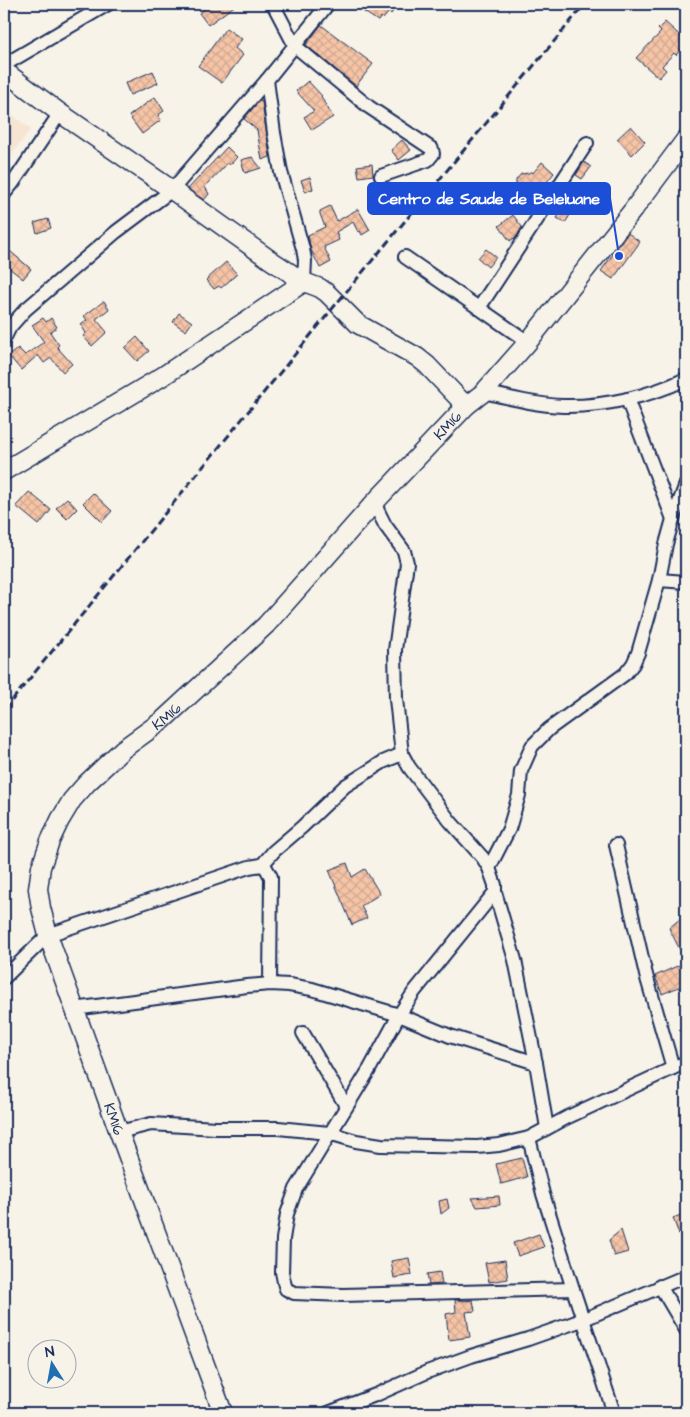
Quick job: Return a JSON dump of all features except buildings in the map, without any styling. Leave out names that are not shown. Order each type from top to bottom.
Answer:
[{"type":"street","points":[[4,65],[108,4]]},
{"type":"street","points":[[273,4],[295,46],[369,107],[432,149],[433,154],[428,160],[381,176]]},
{"type":"street","points":[[4,339],[10,327],[25,310],[116,232],[172,190],[267,80],[328,4]]},
{"type":"street","points":[[4,71],[60,113],[269,259],[304,282],[327,293],[358,324],[417,357],[466,406]]},
{"type":"street","points":[[267,80],[280,172],[303,249],[305,260],[304,282]]},
{"type":"street","points":[[4,194],[60,113]]},
{"type":"street","name":"KM16","points":[[224,1413],[48,935],[38,889],[41,867],[50,840],[72,800],[86,783],[123,748],[163,720],[266,625],[374,503],[466,406],[484,392],[528,342],[633,210],[686,139]]},
{"type":"street","points":[[479,308],[587,143]]},
{"type":"street","points":[[405,257],[528,342]]},
{"type":"street","points":[[4,471],[163,376],[304,282]]},
{"type":"street","points":[[484,392],[526,401],[564,406],[612,403],[666,388],[686,379]]},
{"type":"street","points":[[627,399],[673,519]]},
{"type":"street","points":[[489,868],[508,829],[519,795],[521,771],[532,746],[549,729],[625,674],[633,664],[659,580],[673,519],[686,484]]},
{"type":"street","points":[[374,503],[385,525],[404,551],[407,563],[395,650],[396,699],[402,754],[409,767],[450,821],[483,858],[489,868],[515,960],[547,1128]]},
{"type":"street","points":[[659,580],[686,582]]},
{"type":"street","points":[[4,978],[48,935],[249,867],[262,865],[274,851],[345,786],[383,762],[402,754]]},
{"type":"street","points":[[616,845],[646,975],[673,1068]]},
{"type":"street","points":[[262,865],[271,877],[270,984]]},
{"type":"street","points":[[495,892],[414,992],[398,1015],[369,1070],[296,1189],[288,1214],[282,1272],[286,1289],[294,1293],[343,1294],[573,1289]]},
{"type":"street","points":[[74,1009],[247,986],[289,985],[398,1015],[450,1036],[536,1063]]},
{"type":"street","points":[[303,1033],[346,1106]]},
{"type":"street","points":[[119,1132],[150,1124],[216,1128],[278,1128],[329,1133],[356,1141],[381,1145],[477,1147],[499,1145],[529,1138],[686,1062]]},
{"type":"street","points":[[529,1138],[543,1194],[582,1320],[614,1413]]},
{"type":"street","points":[[328,1413],[470,1356],[528,1339],[582,1320],[686,1276]]},
{"type":"street","points":[[660,1286],[686,1330]]},
{"type":"shaded area","points":[[4,109],[31,129],[4,165]]},
{"type":"railway","points":[[4,710],[585,4]]},
{"type":"place","name":"Centro de Saude de Beleluane","points":[[619,256]]}]
